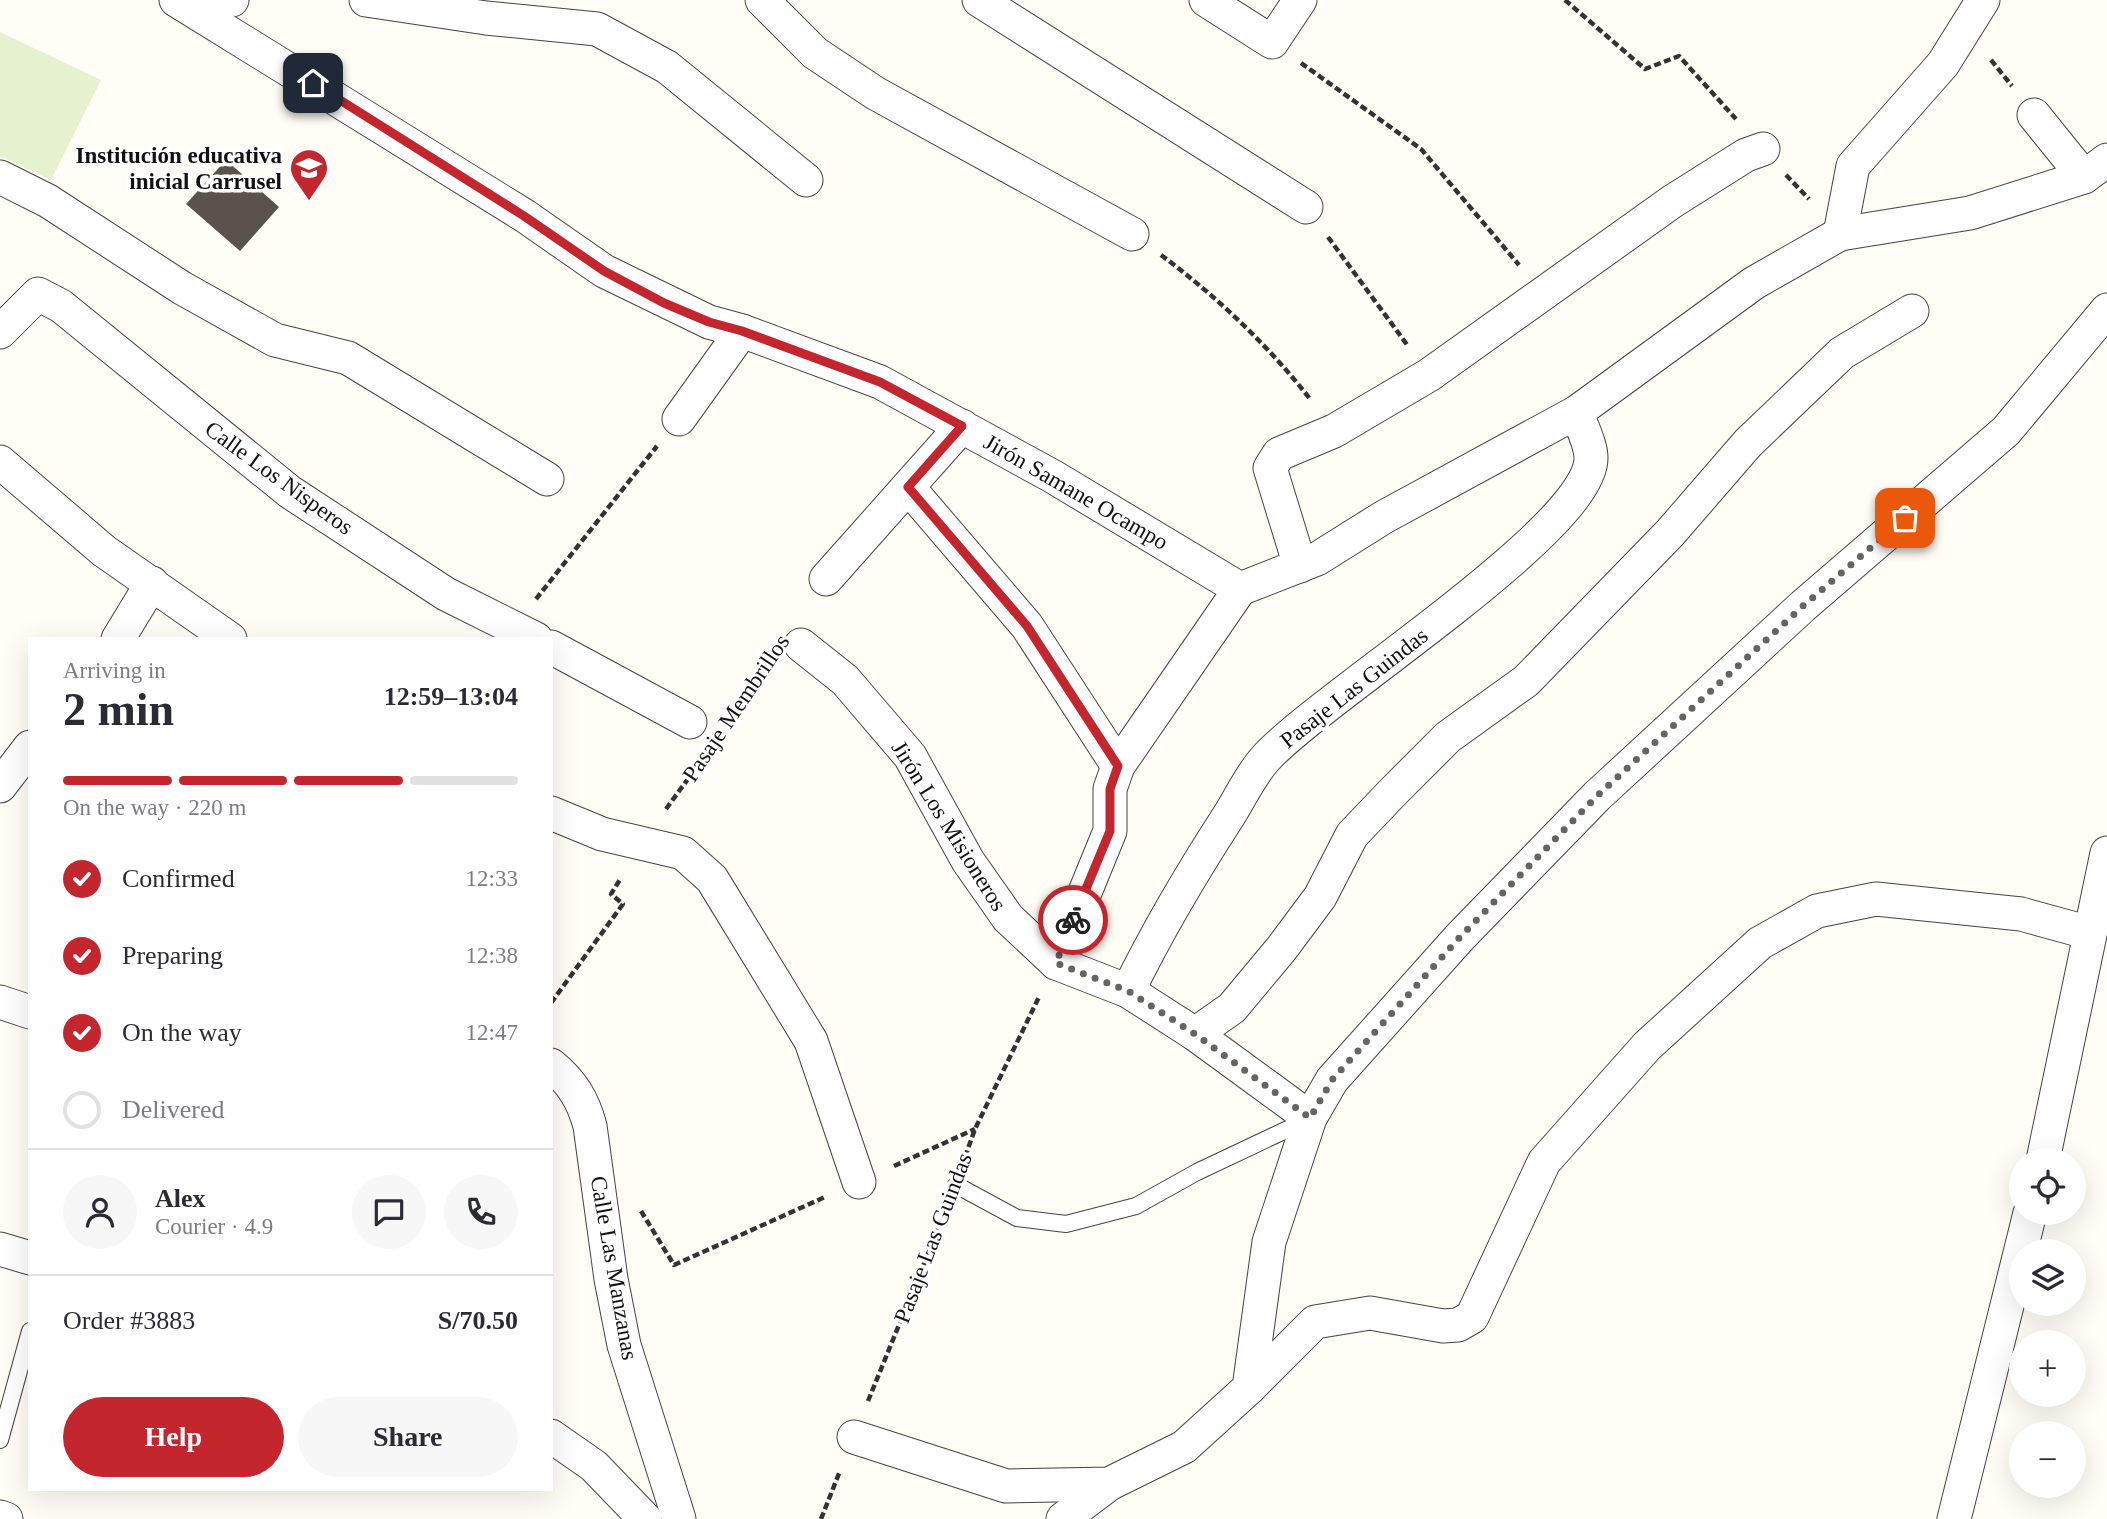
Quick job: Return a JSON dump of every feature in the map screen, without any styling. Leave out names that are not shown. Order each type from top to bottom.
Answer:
[{"type":"street","points":[[180,2],[232,0]]},
{"type":"street","points":[[366,0],[486,18],[597,29],[667,67],[806,180]]},
{"type":"street","points":[[762,0],[815,53],[875,93],[1132,234]]},
{"type":"street","points":[[979,0],[1306,207]]},
{"type":"street","points":[[1206,0],[1272,42],[1300,0]]},
{"type":"street","points":[[1840,234],[1853,166],[1943,64],[1983,0]]},
{"type":"street","name":"Jirón Samane Ocampo","points":[[180,2],[513,209],[604,271],[675,308],[709,322],[742,331],[880,382],[1052,476],[1240,589]]},
{"type":"street","points":[[1310,1118],[1195,1034],[1128,991],[1056,963],[1110,831],[1110,789],[1118,766],[1240,589],[1300,566],[1577,412],[1754,284],[1840,234],[1970,214],[2095,169],[2034,115]]},
{"type":"street","points":[[1300,566],[1270,468],[1279,454],[1334,431],[1429,375],[1672,201],[1746,155],[1763,149]]},
{"type":"street","points":[[0,177],[48,201],[182,288],[275,340],[348,358],[547,479]]},
{"type":"street","name":"Calle Los Nisperos","points":[[0,332],[38,294],[61,306],[290,492],[446,594],[525,633]]},
{"type":"street","points":[[1249,1388],[1269,1241],[1310,1118],[1332,1080],[1450,947],[1597,796],[1803,606],[2006,430],[2107,310]]},
{"type":"street","points":[[1195,1034],[1232,1009],[1282,948],[1320,897],[1352,835],[1393,792],[1448,737],[1525,681],[1670,533],[1748,443],[1842,353],[1912,311]]},
{"type":"street","points":[[679,419],[742,331]]},
{"type":"street","name":"Pasaje Las Guindas","points":[[1128,991],[1165,916],[1264,760],[1320,710],[1486,583],[1573,501],[1591,459],[1577,412]]},
{"type":"street","points":[[826,579],[962,426]]},
{"type":"street","points":[[0,462],[104,551],[227,637]]},
{"type":"street","points":[[908,487],[1027,626],[1118,766]]},
{"type":"street","points":[[119,637],[152,583]]},
{"type":"street","name":"Jirón Los Misioneros","points":[[801,645],[845,680],[910,756],[968,861],[1008,918],[1056,963]]},
{"type":"street","points":[[553,648],[690,722]]},
{"type":"street","points":[[10,780],[28,750]]},
{"type":"street","points":[[553,814],[602,834],[683,853],[712,878],[811,1041],[859,1182]]},
{"type":"street","points":[[2045,1148],[2107,853]]},
{"type":"street","points":[[1063,1519],[1110,1484],[1184,1447],[1249,1388],[1315,1322],[1370,1313],[1443,1326],[1458,1325],[1472,1317],[1544,1162],[1647,1046],[1760,943],[1817,911],[1876,900],[2021,914],[2090,933]]},
{"type":"street","points":[[0,1002],[28,1011]]},
{"type":"street","name":"Calle Las Manzanas","points":[[553,1067],[568,1079],[579,1095],[590,1126],[611,1279],[624,1345],[680,1519]]},
{"type":"street","points":[[1954,1519],[2027,1225]]},
{"type":"street","points":[[0,1249],[28,1257]]},
{"type":"street","points":[[553,1437],[594,1466],[645,1519]]},
{"type":"street","points":[[854,1437],[1006,1486],[1110,1484]]},
{"type":"street","points":[[0,1517],[6,1519]]},
{"type":"lane","points":[[956,1185],[1017,1218],[1066,1224],[1136,1206],[1197,1172],[1310,1118]]},
{"type":"lane","points":[[0,1440],[28,1338]]},
{"type":"path","points":[[1565,0],[1645,69],[1679,56],[1840,234]]},
{"type":"path","points":[[1272,42],[1421,149],[1542,293]]},
{"type":"path","points":[[1306,207],[1429,375]]},
{"type":"path","points":[[1132,234],[1184,272],[1287,370],[1334,431]]},
{"type":"path","points":[[525,633],[679,419]]},
{"type":"path","name":"Pasaje Membrillos","points":[[725,728],[769,659]]},
{"type":"path","name":"Pasaje Membrillos","points":[[553,1000],[623,904],[611,894],[642,843],[710,750]]},
{"type":"path","name":"Pasaje Las Guindas","points":[[821,1519],[956,1185],[975,1129],[1056,963]]},
{"type":"green space","points":[[0,32],[101,80],[51,180],[0,156]]},
{"type":"building","points":[[226,160],[279,207],[240,251],[186,204]]},
{"type":"way so far","points":[[1073,920],[1056,963],[1128,991],[1195,1034],[1310,1118],[1332,1080],[1460,937],[1597,796],[1803,606],[1905,518]]},
{"type":"place","name":"Institución educativa inicial Carrusel","points":[[309,202]]},
{"type":"route","points":[[313,83],[524,216],[604,271],[664,303],[709,322],[742,331],[880,382],[962,426],[908,487],[1027,626],[1118,766],[1110,789],[1110,831],[1073,920]]}]
